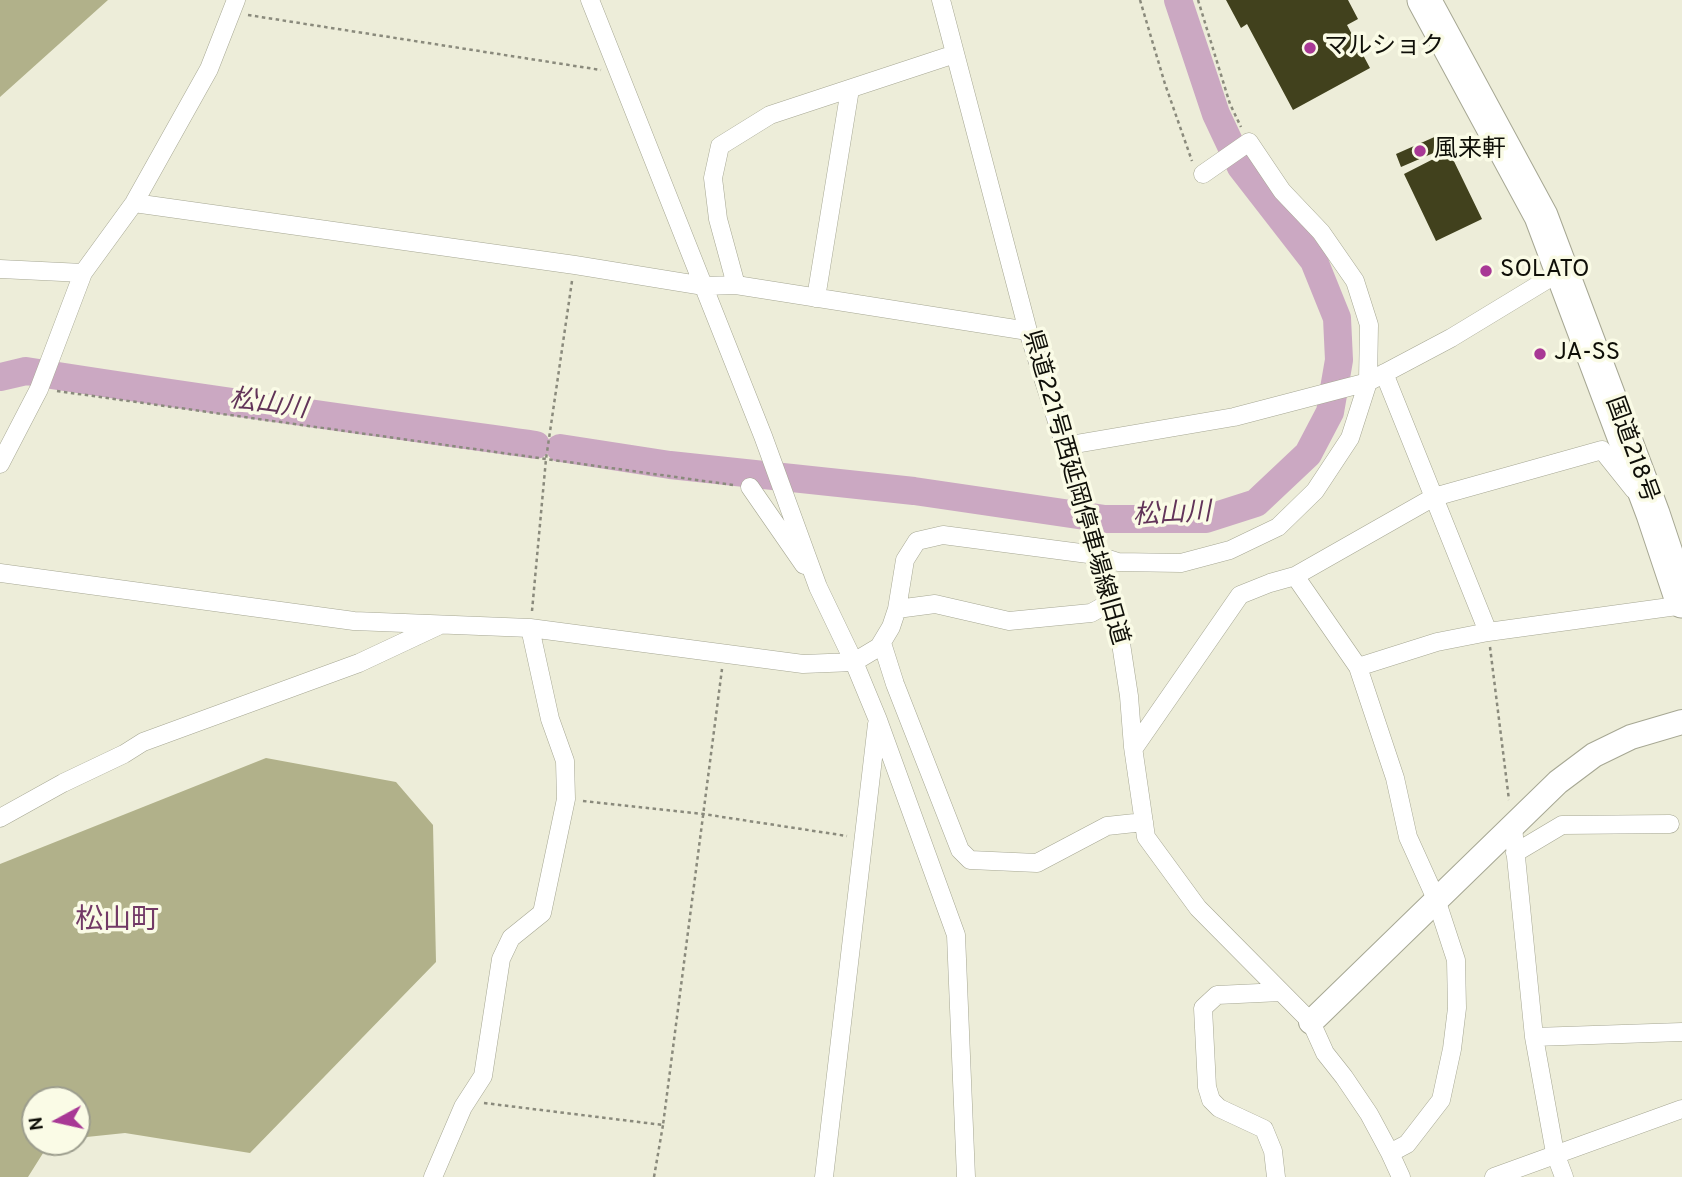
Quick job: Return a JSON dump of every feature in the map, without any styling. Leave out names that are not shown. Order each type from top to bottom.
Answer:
[{"type":"highway","name":"国道218号","points":[[1424,0],[1541,216],[1653,513],[1682,602]]},
{"type":"street","points":[[590,0],[763,436],[818,587],[878,720],[956,935],[966,1177]]},
{"type":"street","name":"県道221号西延岡停車場線旧道","points":[[941,0],[1028,331],[1118,624],[1146,838],[1198,908],[1311,1022],[1325,1053],[1344,1077],[1390,1153],[1401,1177]]},
{"type":"street","points":[[0,464],[40,389],[83,273],[134,203],[209,69],[233,6]]},
{"type":"street","points":[[736,285],[718,219],[713,178],[720,146],[770,116],[955,54]]},
{"type":"street","points":[[816,298],[850,89]]},
{"type":"street","points":[[1203,174],[1249,143],[1282,191],[1321,232],[1355,281],[1369,325],[1373,379],[1434,497],[1488,632]]},
{"type":"street","points":[[134,203],[575,265],[704,286],[736,285],[1028,331]]},
{"type":"street","points":[[0,269],[83,273]]},
{"type":"street","points":[[1064,446],[1234,417],[1373,379],[1451,338],[1563,270]]},
{"type":"street","points":[[0,573],[354,621],[530,628],[803,664],[854,662],[879,648],[882,643],[897,609],[905,560],[917,541],[943,535],[1096,555],[1118,562],[1181,563],[1230,550],[1278,527],[1315,491],[1350,438],[1373,379]]},
{"type":"street","points":[[1134,748],[1240,596],[1295,576],[1434,497],[1602,450],[1653,513]]},
{"type":"street","points":[[750,487],[818,587]]},
{"type":"street","points":[[1295,576],[1358,667],[1395,778],[1408,837],[1436,899],[1456,960],[1457,1008],[1441,1100],[1407,1144],[1390,1153]]},
{"type":"street","points":[[897,609],[935,604],[1009,621],[1091,613],[1111,602]]},
{"type":"street","points":[[1358,667],[1437,642],[1488,632],[1678,606],[1682,602]]},
{"type":"street","points":[[0,818],[143,742],[359,663],[442,625]]},
{"type":"street","points":[[433,1177],[467,1101],[483,1076],[501,959],[511,938],[542,913],[566,799],[565,761],[550,719],[530,628]]},
{"type":"street","points":[[882,643],[895,684],[960,850],[971,860],[1037,863],[1107,827],[1144,822]]},
{"type":"street","points":[[824,1177],[878,720]]},
{"type":"street","points":[[1311,1022],[1558,782],[1594,755],[1631,737],[1682,722]]},
{"type":"street","points":[[1516,853],[1562,825],[1670,824]]},
{"type":"street","points":[[1513,827],[1534,1037],[1555,1153],[1564,1177]]},
{"type":"street","points":[[1276,1177],[1273,1151],[1264,1129],[1219,1108],[1211,1100],[1207,1087],[1203,1008],[1217,995],[1281,992]]},
{"type":"street","points":[[1534,1037],[1682,1032]]},
{"type":"street","points":[[1494,1177],[1682,1109]]},
{"type":"path","points":[[1140,0],[1165,84],[1193,163],[1203,174]]},
{"type":"path","points":[[1198,0],[1230,104],[1249,143]]},
{"type":"path","points":[[233,6],[619,72]]},
{"type":"path","points":[[530,628],[546,459],[575,265]]},
{"type":"path","points":[[40,389],[750,487]]},
{"type":"path","points":[[1488,632],[1513,827]]},
{"type":"path","points":[[654,1177],[663,1125],[723,654]]},
{"type":"path","points":[[566,799],[703,814],[865,839]]},
{"type":"path","points":[[467,1101],[663,1125]]},
{"type":"green space","points":[[0,0],[108,0],[0,97]]},
{"type":"green space","points":[[266,758],[396,782],[433,825],[436,962],[250,1153],[125,1133],[91,1137],[91,1086],[21,1086],[21,1156],[41,1156],[28,1177],[0,1177],[0,864]]},
{"type":"building","name":"マルショク","points":[[1226,0],[1348,0],[1358,19],[1347,25],[1370,68],[1293,110],[1247,24],[1241,28]]},
{"type":"building","name":"風来軒","points":[[1439,135],[1445,148],[1401,167],[1396,154]]},
{"type":"building","points":[[1449,151],[1482,219],[1436,241],[1404,174]]},
{"type":"waterway","name":"松山川","points":[[560,448],[670,465],[914,491],[1105,519],[1206,519],[1256,503],[1308,454],[1330,412],[1339,360],[1337,318],[1314,261],[1241,167],[1216,114],[1178,0]]},
{"type":"waterway","name":"松山川","points":[[0,377],[26,371],[536,445]]},
{"type":"place","name":"マルショク","points":[[1310,48]]},
{"type":"place","name":"風来軒","points":[[1420,151]]},
{"type":"place","name":"SOLATO","points":[[1486,271]]},
{"type":"place","name":"JA-SS","points":[[1540,354]]},
{"type":"district","name":"松山町","points":[[117,922]]}]
